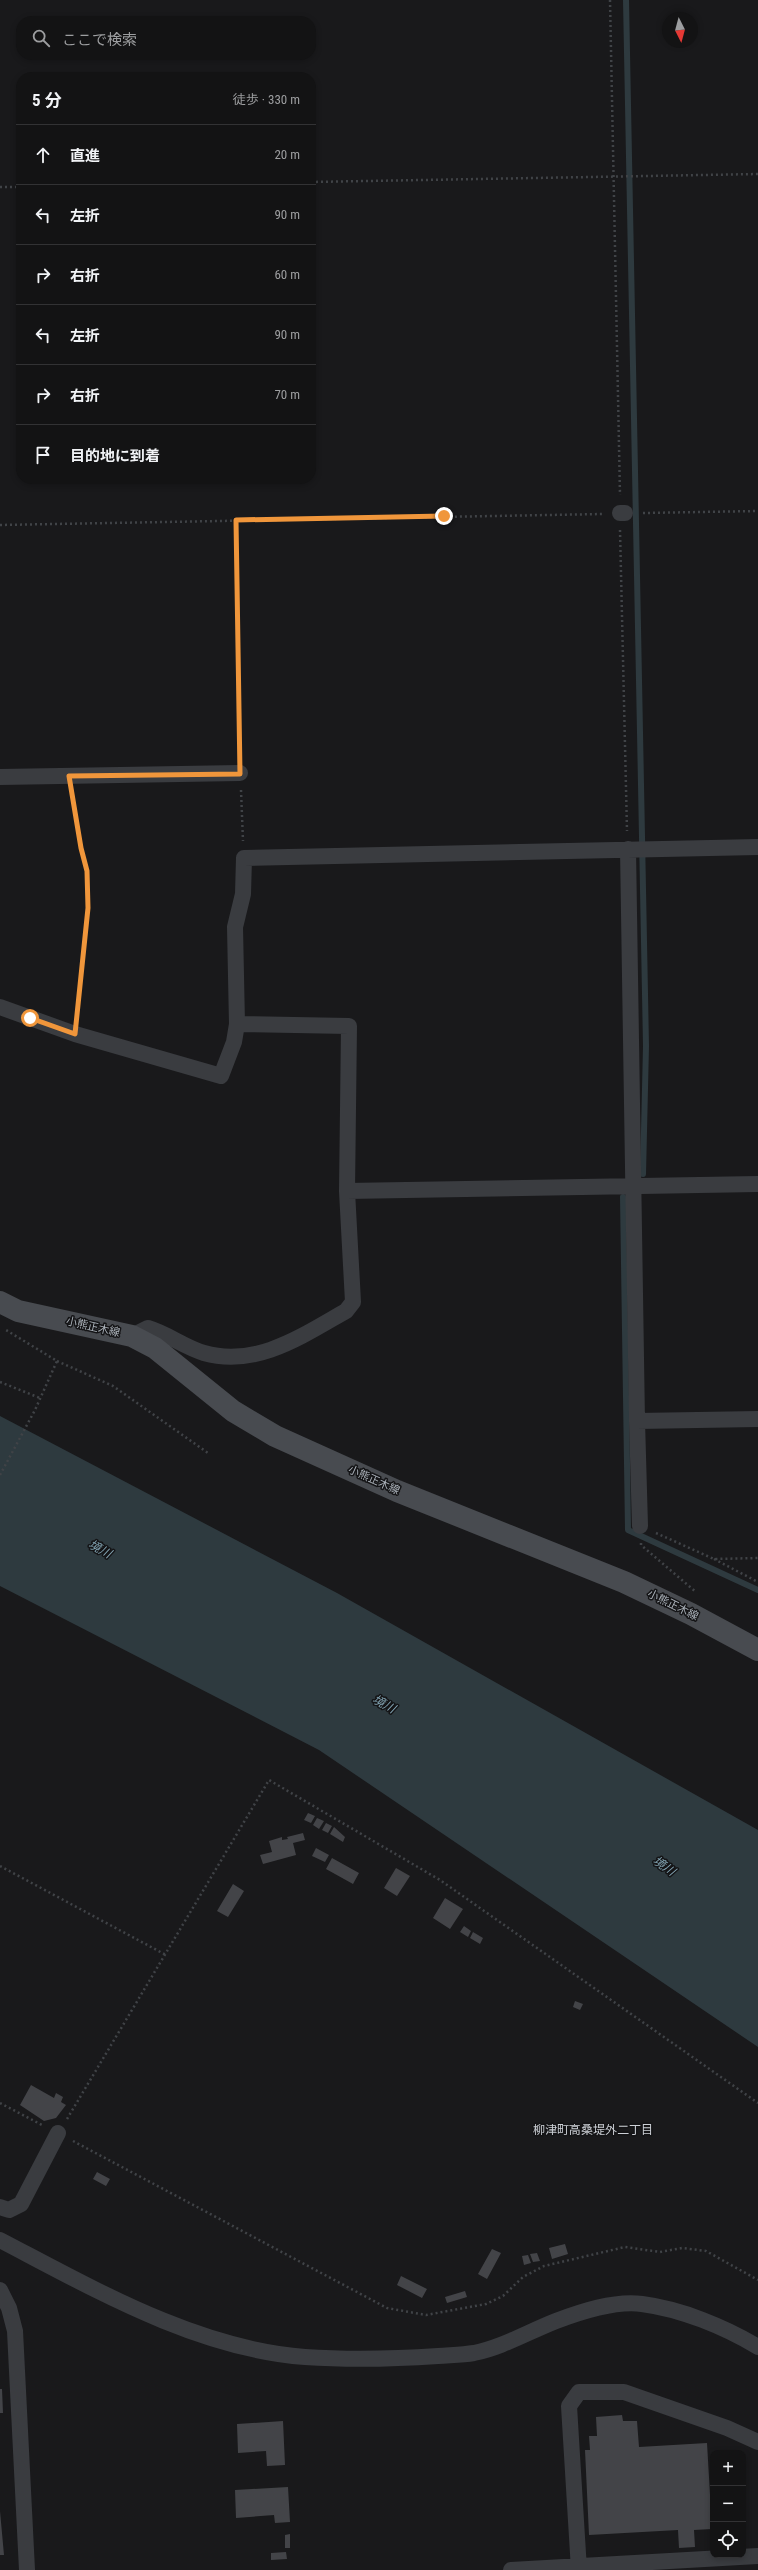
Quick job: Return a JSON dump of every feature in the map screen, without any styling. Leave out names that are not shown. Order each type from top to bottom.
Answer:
[{"type":"main road","name":"小熊正木線","points":[[0,1302],[18,1311],[132,1336],[155,1348],[233,1411],[275,1436],[397,1491],[624,1582],[691,1614],[758,1650]]},
{"type":"street","points":[[0,777],[240,774]]},
{"type":"street","points":[[0,1007],[75,1034],[222,1076],[237,1024],[236,927],[243,894],[244,858],[758,847]]},
{"type":"street","points":[[628,849],[640,1526]]},
{"type":"street","points":[[132,1336],[148,1328],[164,1332],[190,1348],[232,1358],[268,1352],[346,1311],[354,1302],[347,1191],[349,1026],[237,1024]]},
{"type":"street","points":[[347,1191],[758,1184]]},
{"type":"street","points":[[637,1421],[758,1419]]},
{"type":"street","points":[[0,2207],[9,2210],[20,2204],[58,2133]]},
{"type":"street","points":[[0,2240],[171,2324],[231,2344],[304,2357],[403,2359],[473,2353],[506,2344],[554,2322],[598,2308],[641,2303],[687,2315],[744,2338],[758,2347]]},
{"type":"street","points":[[0,2290],[10,2308],[15,2331],[27,2570]]},
{"type":"street","points":[[579,2568],[569,2406],[579,2392],[624,2392],[727,2428],[758,2442]]},
{"type":"street","points":[[511,2570],[579,2568],[758,2556]]},
{"type":"path","points":[[610,0],[615,177],[628,849]]},
{"type":"path","points":[[316,182],[758,174]]},
{"type":"path","points":[[0,187],[16,186]]},
{"type":"path","points":[[0,525],[758,511]]},
{"type":"path","points":[[236,520],[240,774],[244,858]]},
{"type":"path","points":[[69,776],[81,848],[87,871],[88,908],[75,1034]]},
{"type":"path","points":[[0,1325],[16,1338],[57,1361],[114,1386],[208,1453]]},
{"type":"path","points":[[0,1475],[35,1410],[57,1361]]},
{"type":"path","points":[[0,1382],[40,1398]]},
{"type":"path","points":[[640,1526],[714,1559],[758,1582]]},
{"type":"path","points":[[714,1559],[758,1558]]},
{"type":"path","points":[[58,2133],[166,1955],[269,1780],[440,1880],[758,2103]]},
{"type":"path","points":[[0,1866],[166,1955]]},
{"type":"path","points":[[0,2103],[387,2308],[426,2315],[486,2304],[503,2296],[523,2277],[544,2266],[625,2247],[660,2252],[682,2248],[706,2251],[758,2280]]},
{"type":"water","name":"境川","points":[[0,1416],[337,1593],[758,1830],[758,2047],[319,1750],[0,1586]]},
{"type":"building","points":[[308,1813],[315,1816],[311,1823],[304,1820]]},
{"type":"building","points":[[317,1818],[324,1821],[319,1829],[313,1825]]},
{"type":"building","points":[[326,1823],[332,1826],[328,1833],[322,1830]]},
{"type":"building","points":[[334,1827],[345,1837],[343,1842],[330,1834]]},
{"type":"building","points":[[303,1833],[305,1840],[293,1843],[296,1855],[263,1864],[260,1855],[272,1852],[269,1841],[282,1837],[282,1840],[288,1839],[287,1837]]},
{"type":"building","points":[[316,1848],[329,1855],[325,1862],[312,1856]]},
{"type":"building","points":[[332,1858],[359,1873],[353,1884],[326,1869]]},
{"type":"building","points":[[396,1868],[410,1876],[397,1896],[384,1888]]},
{"type":"building","points":[[233,1884],[244,1891],[228,1917],[217,1911]]},
{"type":"building","points":[[445,1898],[463,1909],[450,1929],[433,1918]]},
{"type":"building","points":[[464,1926],[471,1931],[468,1937],[460,1932]]},
{"type":"building","points":[[473,1932],[483,1938],[480,1944],[470,1938]]},
{"type":"building","points":[[575,2001],[583,2004],[580,2010],[573,2007]]},
{"type":"building","points":[[31,2085],[54,2098],[56,2093],[63,2097],[61,2102],[66,2105],[56,2118],[44,2121],[20,2105]]},
{"type":"building","points":[[97,2172],[110,2179],[106,2186],[93,2179]]},
{"type":"building","points":[[565,2244],[568,2254],[552,2259],[549,2248]]},
{"type":"building","points":[[492,2249],[501,2253],[487,2279],[478,2274]]},
{"type":"building","points":[[537,2253],[540,2261],[533,2262],[530,2254]]},
{"type":"building","points":[[528,2255],[531,2263],[524,2265],[522,2256]]},
{"type":"building","points":[[401,2276],[427,2289],[422,2298],[397,2285]]},
{"type":"building","points":[[465,2291],[467,2297],[447,2303],[445,2297]]},
{"type":"building","points":[[0,2389],[2,2389],[3,2413],[0,2413]]},
{"type":"building","points":[[622,2415],[623,2421],[637,2421],[639,2447],[707,2443],[710,2495],[710,2529],[694,2530],[695,2547],[679,2548],[678,2530],[589,2535],[585,2450],[590,2450],[589,2436],[597,2436],[596,2417]]},
{"type":"building","points":[[283,2421],[285,2465],[267,2466],[266,2451],[238,2453],[237,2424]]},
{"type":"building","points":[[288,2487],[290,2522],[275,2523],[274,2515],[236,2518],[235,2490]]},
{"type":"building","points":[[0,2511],[4,2555],[0,2555]]},
{"type":"building","points":[[290,2534],[290,2548],[285,2548],[285,2535]]},
{"type":"building","points":[[286,2552],[287,2559],[271,2560],[271,2553]]},
{"type":"waterway","points":[[626,0],[646,1046],[643,1174]]},
{"type":"waterway","points":[[623,1197],[628,1530],[758,1590]]},
{"type":"district","name":"柳津町高桑堤外二丁目","points":[[593,2130]]},
{"type":"route","points":[[30,1018],[75,1034],[88,908],[87,871],[81,848],[77,816],[69,776],[240,774],[236,520],[444,516]]}]
